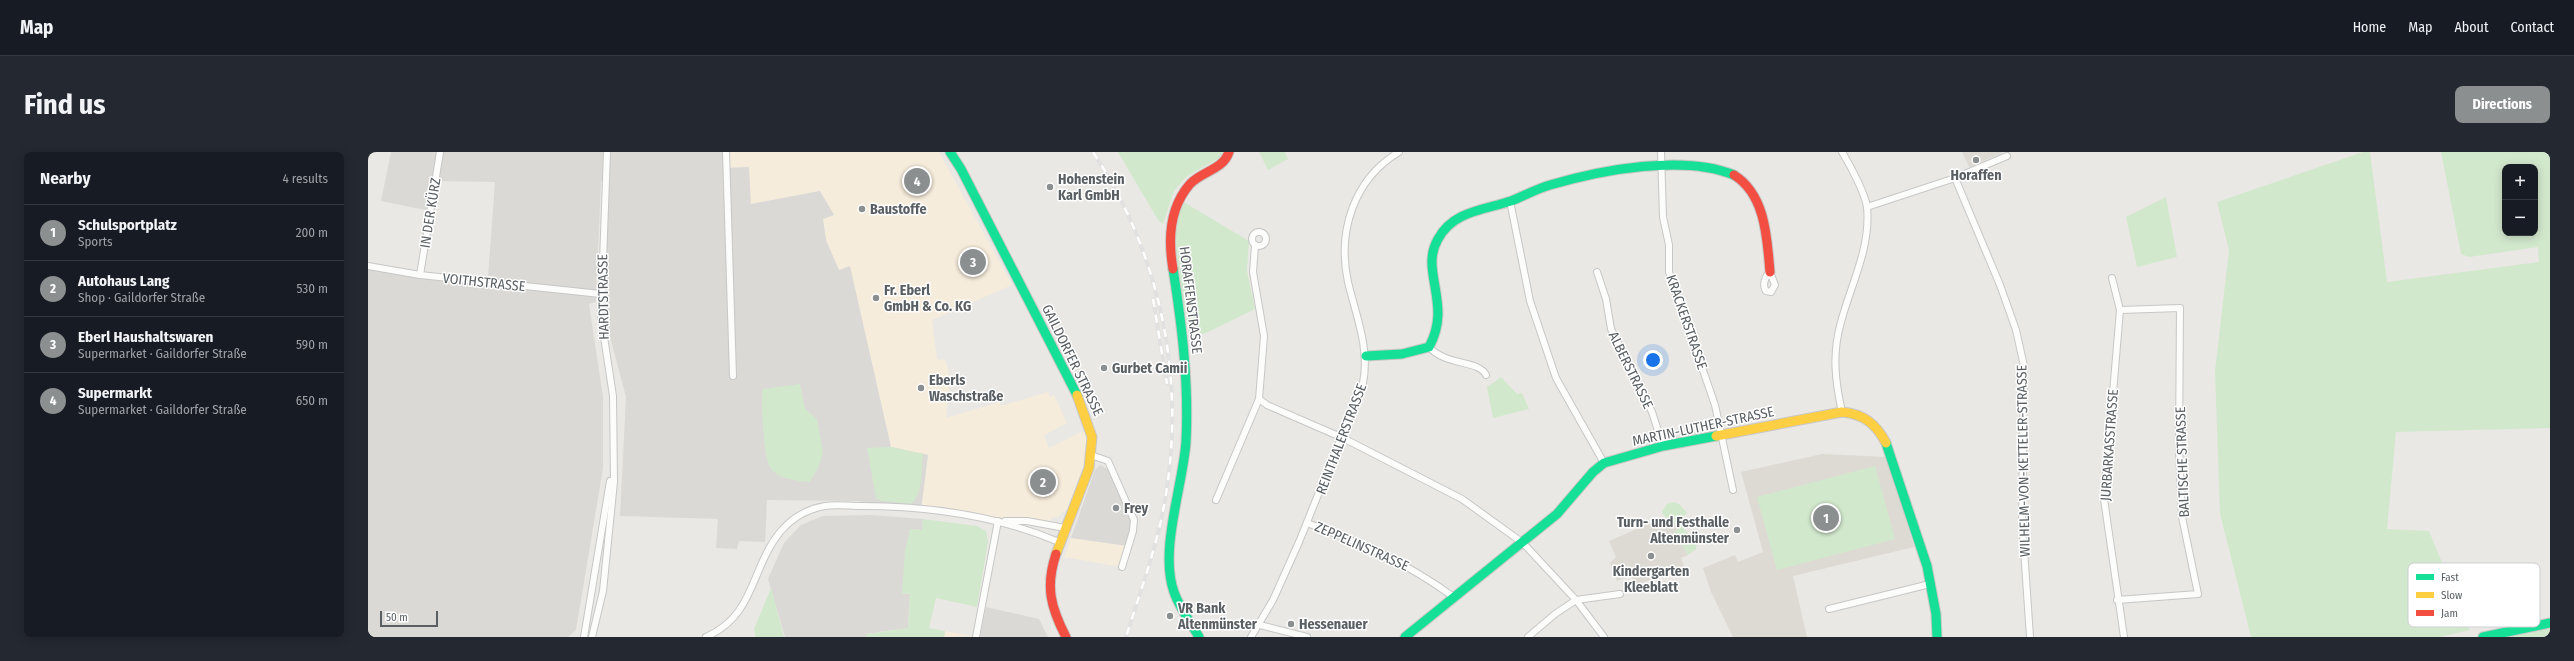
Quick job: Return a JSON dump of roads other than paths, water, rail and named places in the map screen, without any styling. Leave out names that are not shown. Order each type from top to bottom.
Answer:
[{"type":"street","name":"IN DER KÜRZ","points":[[420,275],[440,152]]},
{"type":"street","name":"HARDTSTRASSE","points":[[591,637],[603,591],[614,466],[613,396],[604,345],[601,294],[607,152]]},
{"type":"street","points":[[726,152],[733,376]]},
{"type":"street","name":"GAILDORFER STRASSE","points":[[950,152],[1077,396],[1091,432],[1091,455],[1084,484],[1060,542],[1052,567],[1049,588],[1054,613],[1066,637]]},
{"type":"street","name":"HORAFFENSTRASSE","points":[[1199,637],[1174,593],[1170,578],[1171,539],[1186,443],[1186,400],[1183,336],[1170,253],[1170,228],[1175,211],[1187,187],[1196,178],[1226,161],[1229,152]]},
{"type":"street","name":"REINTHALERSTRASSE","points":[[1251,637],[1260,625],[1307,523],[1343,438],[1363,383],[1366,356],[1348,282],[1344,244],[1357,195],[1367,179],[1399,152]]},
{"type":"street","name":"KRACKERSTRASSE","points":[[1661,152],[1663,217],[1669,246],[1669,272],[1716,405],[1733,490]]},
{"type":"street","points":[[1842,152],[1867,206],[1864,251],[1840,322],[1836,349],[1835,378],[1842,412]]},
{"type":"street","points":[[1867,206],[1955,178],[2007,156]]},
{"type":"street","points":[[1429,347],[1439,323],[1440,310],[1431,268],[1433,254],[1440,235],[1449,224],[1470,214],[1510,201],[1549,185],[1586,176],[1675,165],[1715,168],[1728,171],[1741,180],[1751,191],[1761,209],[1770,272]]},
{"type":"street","name":"WILHELM-VON-KETTELER-STRASSE","points":[[1955,178],[2000,285],[2016,330],[2024,366],[2022,520],[2030,637]]},
{"type":"street","points":[[1510,201],[1530,301],[1556,378],[1604,463]]},
{"type":"street","points":[[1216,500],[1259,399],[1264,335],[1253,272],[1255,246]]},
{"type":"street","name":"VOITHSTRASSE","points":[[368,266],[420,275],[601,294]]},
{"type":"street","name":"ALBERSTRASSE","points":[[1597,272],[1606,299],[1611,329],[1649,406],[1663,446]]},
{"type":"street","name":"JURBARKASSTRASSE","points":[[2112,278],[2120,310],[2104,499],[2117,600],[2124,637]]},
{"type":"street","name":"BALTISCHE STRASSE","points":[[2117,600],[2198,594],[2182,516],[2179,450],[2180,308],[2120,310]]},
{"type":"street","points":[[1366,356],[1402,354],[1429,347]]},
{"type":"street","points":[[1429,347],[1444,360],[1477,366],[1483,370],[1486,375]]},
{"type":"street","points":[[1259,399],[1343,438],[1462,499],[1523,543],[1576,600],[1604,637]]},
{"type":"street","name":"MARTIN-LUTHER-STRASSE","points":[[1404,637],[1455,598],[1557,514],[1593,472],[1604,463],[1663,446],[1842,412],[1862,415],[1875,423],[1888,446],[1930,584],[1936,610],[1937,637]]},
{"type":"street","points":[[1091,455],[1104,458],[1111,466],[1134,514],[1133,531],[1122,567]]},
{"type":"street","name":"HARDTSTRASSE","points":[[584,637],[614,466]]},
{"type":"street","points":[[706,637],[724,627],[736,617],[749,595],[776,538],[796,517],[826,506],[874,506],[921,510],[998,521],[1034,531],[1060,542]]},
{"type":"street","name":"HARDTSTRASSE","points":[[591,637],[589,630],[601,565],[605,519]]},
{"type":"street","points":[[998,521],[1027,521],[1065,528]]},
{"type":"street","points":[[976,637],[998,521]]},
{"type":"street","name":"ZEPPELINSTRASSE","points":[[1307,523],[1390,556],[1423,574],[1455,598]]},
{"type":"street","points":[[1829,609],[1930,584]]},
{"type":"street","points":[[1528,637],[1555,614],[1576,600],[1620,594]]},
{"type":"street","points":[[2540,626],[2550,624]]},
{"type":"street","points":[[1260,625],[1307,637]]},
{"type":"street","points":[[2483,637],[2535,627]]},
{"type":"railway","points":[[1093,152],[1116,192],[1136,233],[1151,275],[1162,319],[1169,364],[1172,409],[1171,455],[1165,500],[1153,552],[1126,637]]},
{"type":"railway","points":[[1153,299],[1167,384]]},
{"type":"place","name":"Horaffen","points":[[1976,160]]},
{"type":"place","name":"Supermarkt","points":[[917,181]]},
{"type":"place","name":"Hohenstein Karl GmbH","points":[[1050,187]]},
{"type":"place","name":"Baustoffe","points":[[862,209]]},
{"type":"place","name":"Eberl Haushaltswaren","points":[[973,262]]},
{"type":"place","name":"Fr. Eberl GmbH & Co. KG","points":[[876,298]]},
{"type":"place","name":"Gurbet Camii","points":[[1104,368]]},
{"type":"place","name":"Eberls Waschstraße","points":[[921,388]]},
{"type":"place","name":"Autohaus Lang","points":[[1043,482]]},
{"type":"place","name":"Frey","points":[[1116,508]]},
{"type":"place","name":"Schulsportplatz","points":[[1826,518]]},
{"type":"place","name":"Turn- und Festhalle Altenmünster","points":[[1737,530]]},
{"type":"place","name":"Kindergarten Kleeblatt","points":[[1651,556]]},
{"type":"place","name":"VR Bank Altenmünster","points":[[1170,616]]},
{"type":"place","name":"Hessenauer","points":[[1291,624]]}]
